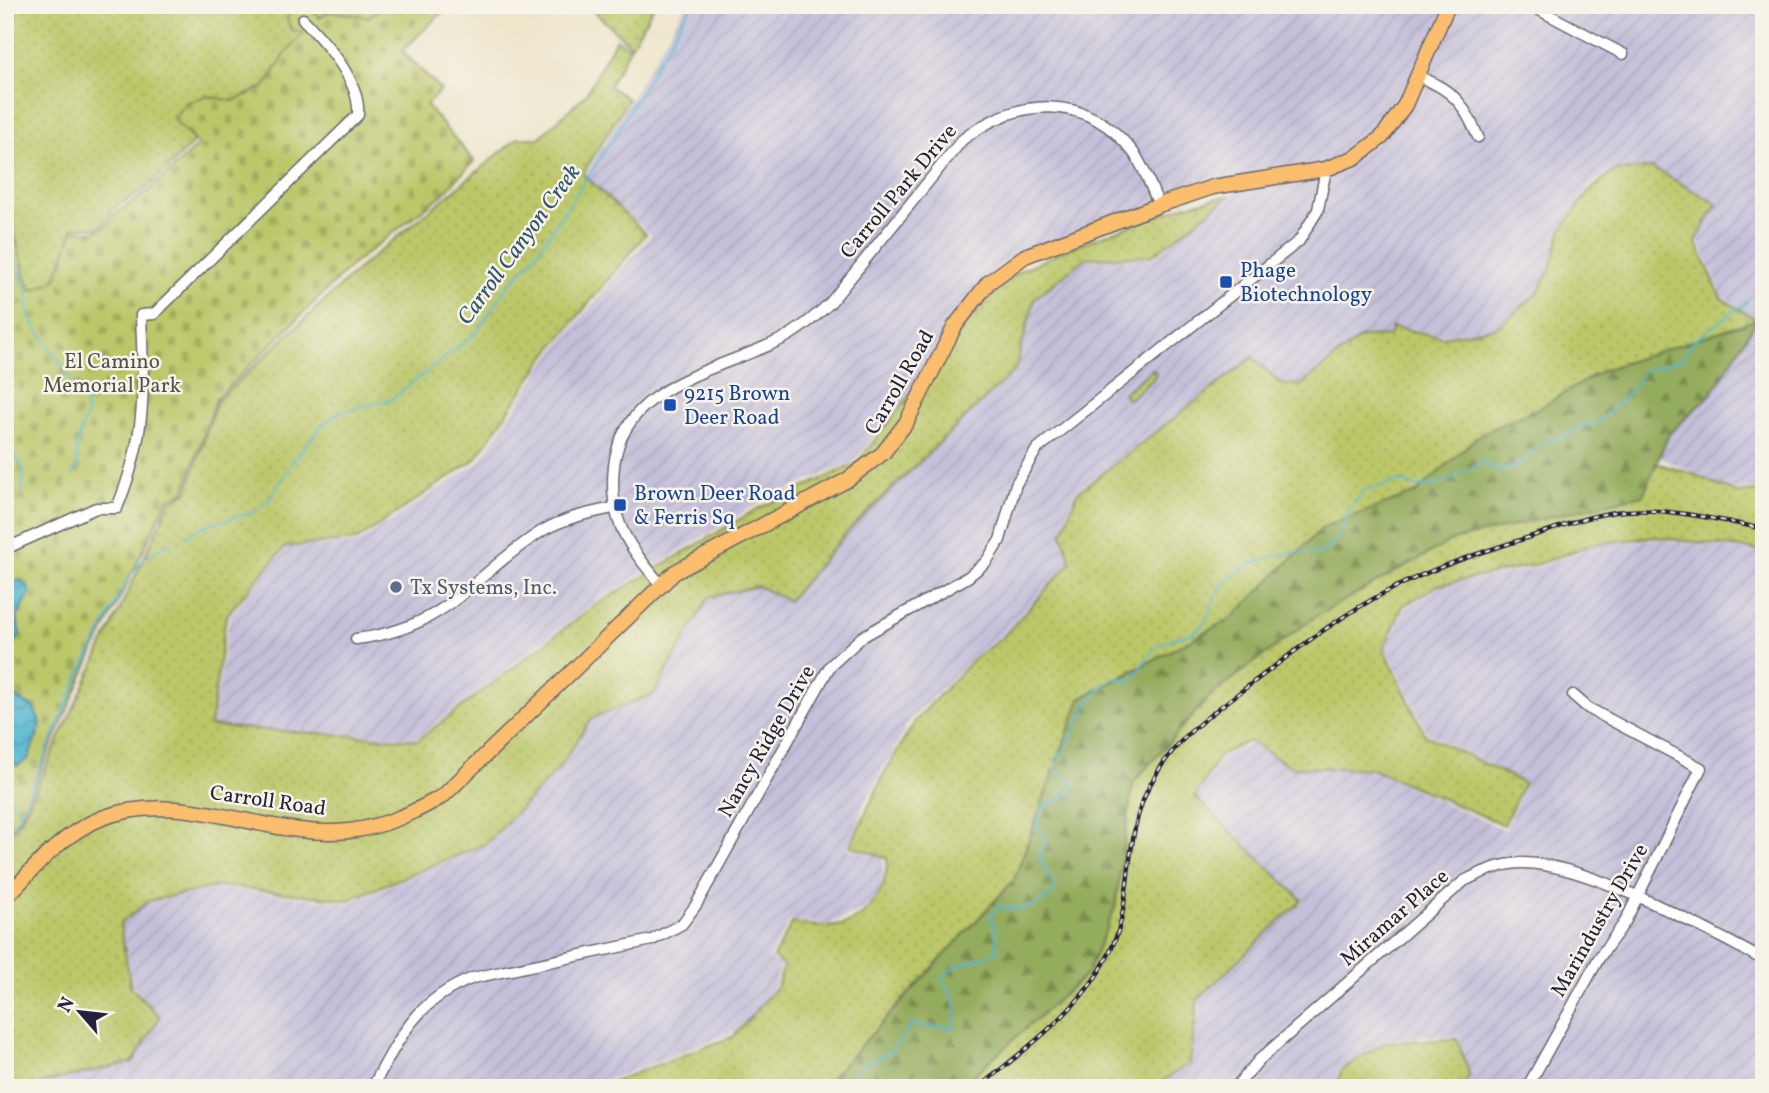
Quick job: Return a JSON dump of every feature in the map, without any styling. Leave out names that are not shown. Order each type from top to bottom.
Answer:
[{"type":"main road","name":"Carroll Road","points":[[5,899],[50,851],[89,825],[117,814],[160,808],[306,830],[348,831],[411,815],[443,796],[466,778],[660,585],[691,562],[848,480],[883,453],[905,423],[971,301],[1013,263],[1159,205],[1213,187],[1326,169],[1356,157],[1382,137],[1405,105],[1448,5]]},
{"type":"street","points":[[1530,5],[1623,54]]},
{"type":"street","points":[[5,549],[96,508],[117,508],[135,459],[141,433],[144,390],[141,315],[154,314],[358,115],[359,103],[342,68],[303,19]]},
{"type":"street","points":[[1418,76],[1446,87],[1468,112],[1478,137]]},
{"type":"street","name":"Carroll Park Drive","points":[[613,509],[611,489],[615,458],[623,434],[640,410],[672,385],[766,346],[810,322],[830,303],[962,140],[983,123],[1029,107],[1070,110],[1112,130],[1135,153],[1159,205]]},
{"type":"street","name":"Nancy Ridge Drive","points":[[372,1088],[414,1016],[453,986],[473,978],[652,940],[682,924],[696,905],[830,667],[862,637],[968,577],[986,562],[1000,540],[1017,484],[1037,449],[1299,241],[1318,210],[1326,169]]},
{"type":"street","points":[[356,639],[397,633],[422,623],[447,608],[541,532],[562,521],[613,509],[632,550],[660,585]]},
{"type":"street","name":"Marindustry Drive","points":[[1527,1088],[1599,958],[1625,922],[1701,768],[1588,708],[1573,695]]},
{"type":"street","name":"Miramar Place","points":[[1235,1088],[1259,1060],[1464,881],[1482,872],[1519,863],[1549,865],[1638,898],[1764,960]]},
{"type":"shaded area","points":[[686,5],[1764,5],[1764,488],[1734,490],[1660,458],[1669,434],[1713,392],[1757,319],[1722,296],[1698,239],[1717,203],[1653,167],[1614,169],[1590,185],[1559,231],[1548,269],[1537,292],[1497,326],[1441,335],[1392,326],[1388,335],[1361,336],[1301,384],[1281,382],[1254,356],[1075,492],[1060,535],[1070,561],[1001,636],[972,657],[911,719],[864,804],[853,838],[846,848],[883,858],[883,877],[877,895],[865,909],[829,924],[790,920],[769,958],[780,965],[776,983],[756,1011],[734,1032],[598,1084],[572,1088],[41,1088],[43,1084],[133,1063],[160,1017],[133,986],[121,924],[148,903],[219,888],[348,903],[487,845],[561,768],[593,719],[655,694],[710,598],[758,587],[788,602],[851,529],[1016,371],[1036,299],[1085,260],[1153,258],[1254,176],[1001,266],[906,398],[854,461],[762,501],[592,604],[417,738],[212,725],[229,617],[286,548],[358,543],[479,462],[550,355],[651,235],[585,176]]},
{"type":"shaded area","points":[[1656,539],[1764,553],[1764,1088],[1465,1088],[1472,1074],[1464,1060],[1459,1037],[1428,1036],[1385,1040],[1339,1069],[1334,1088],[1151,1088],[1191,1065],[1201,998],[1243,955],[1304,901],[1197,797],[1222,757],[1251,744],[1292,767],[1374,771],[1505,830],[1526,783],[1427,733],[1386,647],[1405,608],[1440,586],[1537,568],[1595,545]]},
{"type":"green space","points":[[5,5],[295,5],[289,26],[292,30],[305,32],[284,56],[265,87],[233,101],[205,96],[173,119],[195,141],[146,189],[112,209],[104,224],[97,228],[75,227],[55,281],[30,291],[13,231],[5,236]]},
{"type":"green space","name":"El Camino Memorial Park","points":[[295,5],[308,5],[320,18],[330,11],[368,17],[386,5],[450,5],[402,51],[441,90],[426,105],[474,161],[443,194],[353,264],[216,399],[184,492],[168,499],[86,668],[20,817],[5,836],[5,236],[13,230],[30,291],[55,281],[73,230],[94,232],[107,226],[114,214],[149,191],[198,145],[173,119],[186,103],[205,96],[233,101],[265,87],[284,56],[304,32],[292,30],[287,20],[289,11]]},
{"type":"green space","points":[[308,5],[386,5],[368,17],[330,11],[320,18]]},
{"type":"green space","points":[[587,5],[653,5],[654,6],[631,46]]},
{"type":"green space","points":[[616,39],[630,48],[609,86],[628,99],[583,174],[646,234],[547,354],[476,459],[357,540],[285,547],[226,616],[210,726],[418,740],[594,606],[755,510],[857,463],[969,319],[1017,272],[1067,249],[1186,205],[1230,195],[1152,256],[1086,258],[1035,298],[1015,370],[848,531],[788,601],[758,586],[709,597],[654,694],[592,718],[559,768],[486,844],[348,900],[220,886],[149,901],[120,924],[131,987],[160,1017],[133,1062],[42,1083],[39,1088],[5,1088],[5,839],[22,818],[170,502],[187,492],[217,401],[363,265],[518,138],[539,138],[586,94]]},
{"type":"green space","points":[[1653,168],[1717,204],[1696,241],[1721,298],[1754,318],[1728,367],[1669,432],[1655,463],[1693,474],[1737,493],[1764,490],[1764,551],[1655,537],[1593,544],[1536,565],[1439,585],[1403,606],[1384,648],[1425,735],[1524,783],[1504,825],[1372,769],[1292,767],[1249,741],[1220,755],[1195,797],[1302,900],[1198,999],[1190,1064],[1151,1088],[596,1088],[734,1036],[778,985],[783,966],[773,957],[792,923],[836,926],[848,923],[867,910],[884,881],[887,858],[850,846],[884,774],[915,721],[974,658],[1002,638],[1071,562],[1062,534],[1077,493],[1253,357],[1281,384],[1301,385],[1361,337],[1389,336],[1392,327],[1442,337],[1497,327],[1538,293],[1551,266],[1561,231],[1588,192],[1614,171]]},
{"type":"green space","points":[[1757,319],[1713,392],[1669,434],[1643,495],[1453,540],[1316,616],[1210,696],[1133,783],[1115,908],[1087,974],[959,1088],[810,1088],[829,1080],[1014,880],[1080,699],[1232,618],[1323,527],[1416,493],[1480,434],[1541,407],[1603,370]]},
{"type":"green space","points":[[1153,369],[1156,373],[1152,380],[1128,400],[1123,393]]},
{"type":"green space","points":[[1457,1039],[1470,1075],[1463,1088],[1336,1088],[1341,1070],[1385,1042]]},
{"type":"water","points":[[18,580],[27,584],[30,593],[17,618],[20,635],[13,645],[5,640],[5,585]]},
{"type":"water","points":[[5,679],[8,680],[7,693],[33,707],[41,724],[28,759],[17,766],[5,761]]},
{"type":"waterway","name":"Carroll Canyon Creek","points":[[185,537],[206,525],[255,512],[269,500],[294,460],[324,423],[340,412],[392,399],[476,333],[507,287],[532,260],[613,139],[691,5]]},
{"type":"waterway","points":[[5,230],[27,293],[29,317],[84,399],[87,413],[77,443],[77,467],[72,474]]},
{"type":"waterway","points":[[849,1088],[861,1066],[892,1051],[911,1025],[953,1028],[955,1003],[942,980],[947,973],[953,968],[997,951],[996,932],[990,916],[999,906],[1022,909],[1043,901],[1055,890],[1039,854],[1045,844],[1044,833],[1035,825],[1044,806],[1072,793],[1074,783],[1056,770],[1056,759],[1070,740],[1086,707],[1103,686],[1116,677],[1128,682],[1158,646],[1192,633],[1202,626],[1221,587],[1241,570],[1267,558],[1281,555],[1320,554],[1338,537],[1349,511],[1364,491],[1400,481],[1422,486],[1443,483],[1483,461],[1490,468],[1502,471],[1516,466],[1546,441],[1566,436],[1581,425],[1599,422],[1632,390],[1643,371],[1682,359],[1689,344],[1747,302]]},
{"type":"waterway","points":[[5,436],[24,471],[22,491]]},
{"type":"waterway","name":"Carroll Canyon Creek","points":[[5,839],[24,806],[78,678],[128,579],[144,558],[172,542]]},
{"type":"waterway","points":[[5,681],[13,645]]},
{"type":"waterway","points":[[5,790],[20,813]]},
{"type":"waterway","points":[[1407,1088],[1415,1081]]},
{"type":"railway","points":[[978,1088],[1064,1014],[1083,994],[1099,971],[1112,947],[1121,920],[1134,834],[1143,801],[1171,753],[1207,717],[1318,635],[1352,611],[1423,574],[1602,514],[1661,511],[1764,529]]},
{"type":"place","name":"Phage Biotechnology","points":[[1226,282]]},
{"type":"place","name":"9215 Brown Deer Road","points":[[670,405]]},
{"type":"place","name":"Brown Deer Road & Ferris Sq","points":[[620,505]]},
{"type":"place","name":"Tx Systems, Inc.","points":[[396,587]]}]
